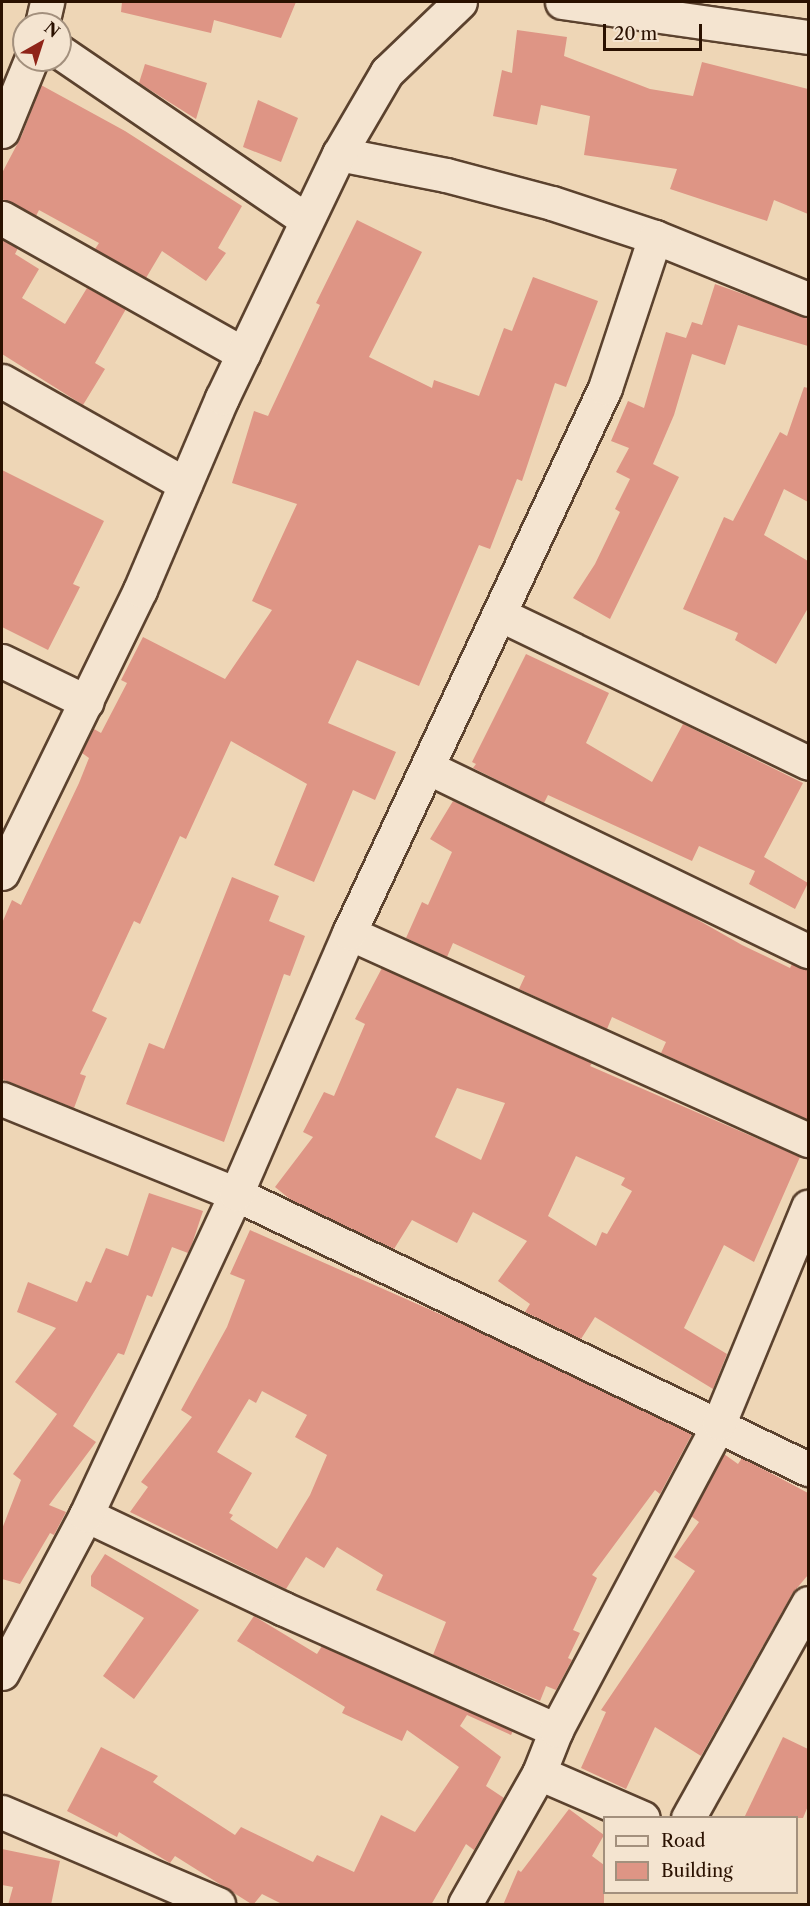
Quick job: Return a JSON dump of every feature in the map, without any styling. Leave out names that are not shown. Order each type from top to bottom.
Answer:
[{"type":"street","points":[[2,873],[87,702],[243,354],[339,154],[387,72],[460,2]]},
{"type":"street","points":[[562,2],[808,37]]},
{"type":"street","points":[[72,60],[306,220]]},
{"type":"street","points":[[2,131],[26,72]]},
{"type":"street","points":[[339,154],[531,197],[655,237],[808,299]]},
{"type":"street","points":[[2,218],[243,354]]},
{"type":"street","points":[[2,1673],[86,1515],[236,1194],[349,933],[429,768],[605,388],[655,237]]},
{"type":"street","points":[[2,381],[185,484]]},
{"type":"street","points":[[499,614],[808,763]]},
{"type":"street","points":[[2,662],[87,702]]},
{"type":"street","points":[[429,768],[808,951]]},
{"type":"street","points":[[349,933],[808,1140]]},
{"type":"street","points":[[2,1099],[236,1194],[719,1422],[808,1468]]},
{"type":"street","points":[[465,1905],[539,1773],[556,1730],[719,1422],[808,1207]]},
{"type":"street","points":[[86,1515],[284,1609],[556,1730]]},
{"type":"street","points":[[689,1816],[808,1603]]},
{"type":"street","points":[[539,1773],[638,1816]]},
{"type":"street","points":[[2,1812],[218,1905]]},
{"type":"building","points":[[122,2],[296,2],[281,38],[214,20],[211,33],[121,12]]},
{"type":"building","points":[[517,30],[567,37],[564,56],[650,89],[693,96],[702,62],[808,89],[808,214],[774,200],[767,221],[670,189],[677,169],[584,155],[590,116],[541,105],[537,125],[493,116],[502,70],[512,73]]},
{"type":"building","points":[[145,64],[207,83],[196,119],[139,83]]},
{"type":"building","points":[[41,85],[125,131],[242,206],[218,248],[226,253],[206,281],[162,251],[146,278],[95,249],[99,243],[39,210],[36,216],[2,199],[2,173],[22,135]]},
{"type":"building","points":[[258,100],[298,118],[281,162],[243,147]]},
{"type":"building","points":[[357,220],[422,252],[369,357],[432,388],[434,380],[479,396],[504,328],[512,331],[533,277],[598,301],[566,387],[555,383],[522,481],[517,479],[490,549],[479,545],[419,686],[357,660],[328,723],[396,752],[375,800],[353,790],[314,882],[274,865],[307,784],[231,741],[186,839],[180,836],[140,924],[134,921],[92,1011],[107,1018],[80,1074],[86,1076],[74,1108],[2,1079],[2,923],[12,900],[21,905],[79,783],[89,758],[82,753],[94,729],[101,733],[127,683],[121,680],[143,637],[225,679],[272,610],[252,601],[297,504],[232,483],[254,411],[268,416],[320,305],[316,303]]},
{"type":"building","points":[[2,239],[18,248],[15,254],[39,269],[22,298],[65,324],[87,288],[126,309],[95,363],[105,369],[83,405],[2,354]]},
{"type":"building","points":[[715,284],[808,317],[808,346],[738,325],[725,365],[692,354],[674,415],[653,464],[679,477],[610,619],[573,598],[595,564],[620,512],[615,509],[630,479],[616,472],[629,448],[611,441],[628,401],[644,408],[666,332],[686,338],[692,322],[702,325]]},
{"type":"building","points":[[804,387],[808,388],[808,502],[784,489],[764,535],[808,561],[808,608],[776,664],[735,640],[738,633],[683,609],[724,517],[733,521],[780,432],[787,436]]},
{"type":"building","points":[[2,470],[104,521],[73,584],[80,587],[48,650],[2,627]]},
{"type":"building","points":[[526,654],[609,693],[586,743],[652,782],[683,724],[803,783],[764,857],[808,883],[795,909],[749,884],[755,871],[699,846],[692,861],[548,795],[544,803],[473,768],[476,764],[472,762]]},
{"type":"building","points":[[453,801],[684,912],[742,945],[790,968],[792,964],[808,970],[808,1120],[661,1053],[666,1042],[612,1017],[607,1029],[519,989],[525,976],[453,943],[447,957],[406,938],[422,902],[428,905],[452,852],[430,839]]},
{"type":"building","points":[[232,877],[279,896],[269,921],[305,936],[290,976],[284,974],[224,1142],[126,1104],[149,1043],[164,1049]]},
{"type":"building","points":[[382,968],[592,1063],[590,1066],[800,1157],[754,1262],[724,1245],[684,1328],[727,1354],[713,1389],[595,1317],[581,1339],[525,1312],[530,1304],[498,1281],[527,1241],[473,1212],[457,1243],[412,1220],[394,1249],[291,1200],[275,1187],[313,1137],[303,1132],[324,1092],[334,1096],[365,1024],[355,1019]],"holes":[[[457,1088],[505,1103],[481,1160],[435,1137]],[[576,1156],[625,1178],[621,1185],[632,1191],[607,1234],[602,1232],[596,1246],[548,1216]]]},
{"type":"building","points":[[149,1193],[203,1211],[192,1244],[188,1253],[172,1247],[152,1297],[147,1295],[124,1355],[118,1353],[73,1426],[96,1442],[49,1505],[66,1512],[54,1535],[50,1533],[20,1584],[2,1579],[2,1529],[21,1480],[13,1474],[57,1414],[15,1382],[56,1328],[17,1312],[28,1282],[77,1302],[86,1281],[91,1283],[106,1248],[128,1256]]},
{"type":"building","points":[[250,1230],[476,1330],[692,1434],[660,1494],[655,1490],[592,1575],[597,1578],[573,1630],[580,1633],[568,1658],[572,1660],[556,1690],[546,1686],[540,1701],[433,1655],[446,1622],[376,1590],[383,1575],[337,1547],[324,1568],[306,1557],[286,1589],[130,1512],[148,1487],[141,1482],[192,1417],[181,1410],[227,1327],[245,1280],[230,1274]],"holes":[[[262,1391],[307,1415],[295,1437],[327,1455],[310,1495],[277,1549],[230,1519],[233,1515],[229,1513],[252,1473],[217,1452],[249,1399],[256,1403]]]},
{"type":"building","points":[[724,1454],[738,1464],[742,1458],[808,1493],[808,1575],[792,1594],[701,1756],[655,1727],[626,1789],[581,1768],[606,1712],[601,1710],[695,1571],[674,1557],[699,1522],[691,1516]]},
{"type":"building","points":[[105,1554],[199,1610],[134,1699],[103,1676],[144,1618],[91,1586],[91,1576]]},
{"type":"building","points":[[254,1616],[317,1654],[322,1646],[513,1731],[511,1735],[467,1715],[460,1726],[501,1757],[486,1786],[504,1798],[474,1850],[466,1844],[431,1905],[284,1905],[262,1894],[253,1905],[175,1856],[170,1863],[119,1832],[117,1837],[67,1811],[101,1747],[158,1776],[153,1782],[235,1835],[241,1827],[313,1862],[317,1855],[354,1872],[381,1815],[415,1832],[459,1767],[407,1730],[402,1741],[342,1713],[345,1707],[237,1641]]},
{"type":"building","points":[[783,1737],[808,1749],[808,1806],[803,1818],[798,1818],[798,1816],[745,1816]]},
{"type":"building","points":[[569,1809],[603,1834],[592,1856],[603,1864],[604,1905],[503,1905],[518,1870],[521,1872]]},
{"type":"building","points":[[2,1849],[60,1861],[51,1905],[8,1905],[13,1887],[2,1885]]}]
